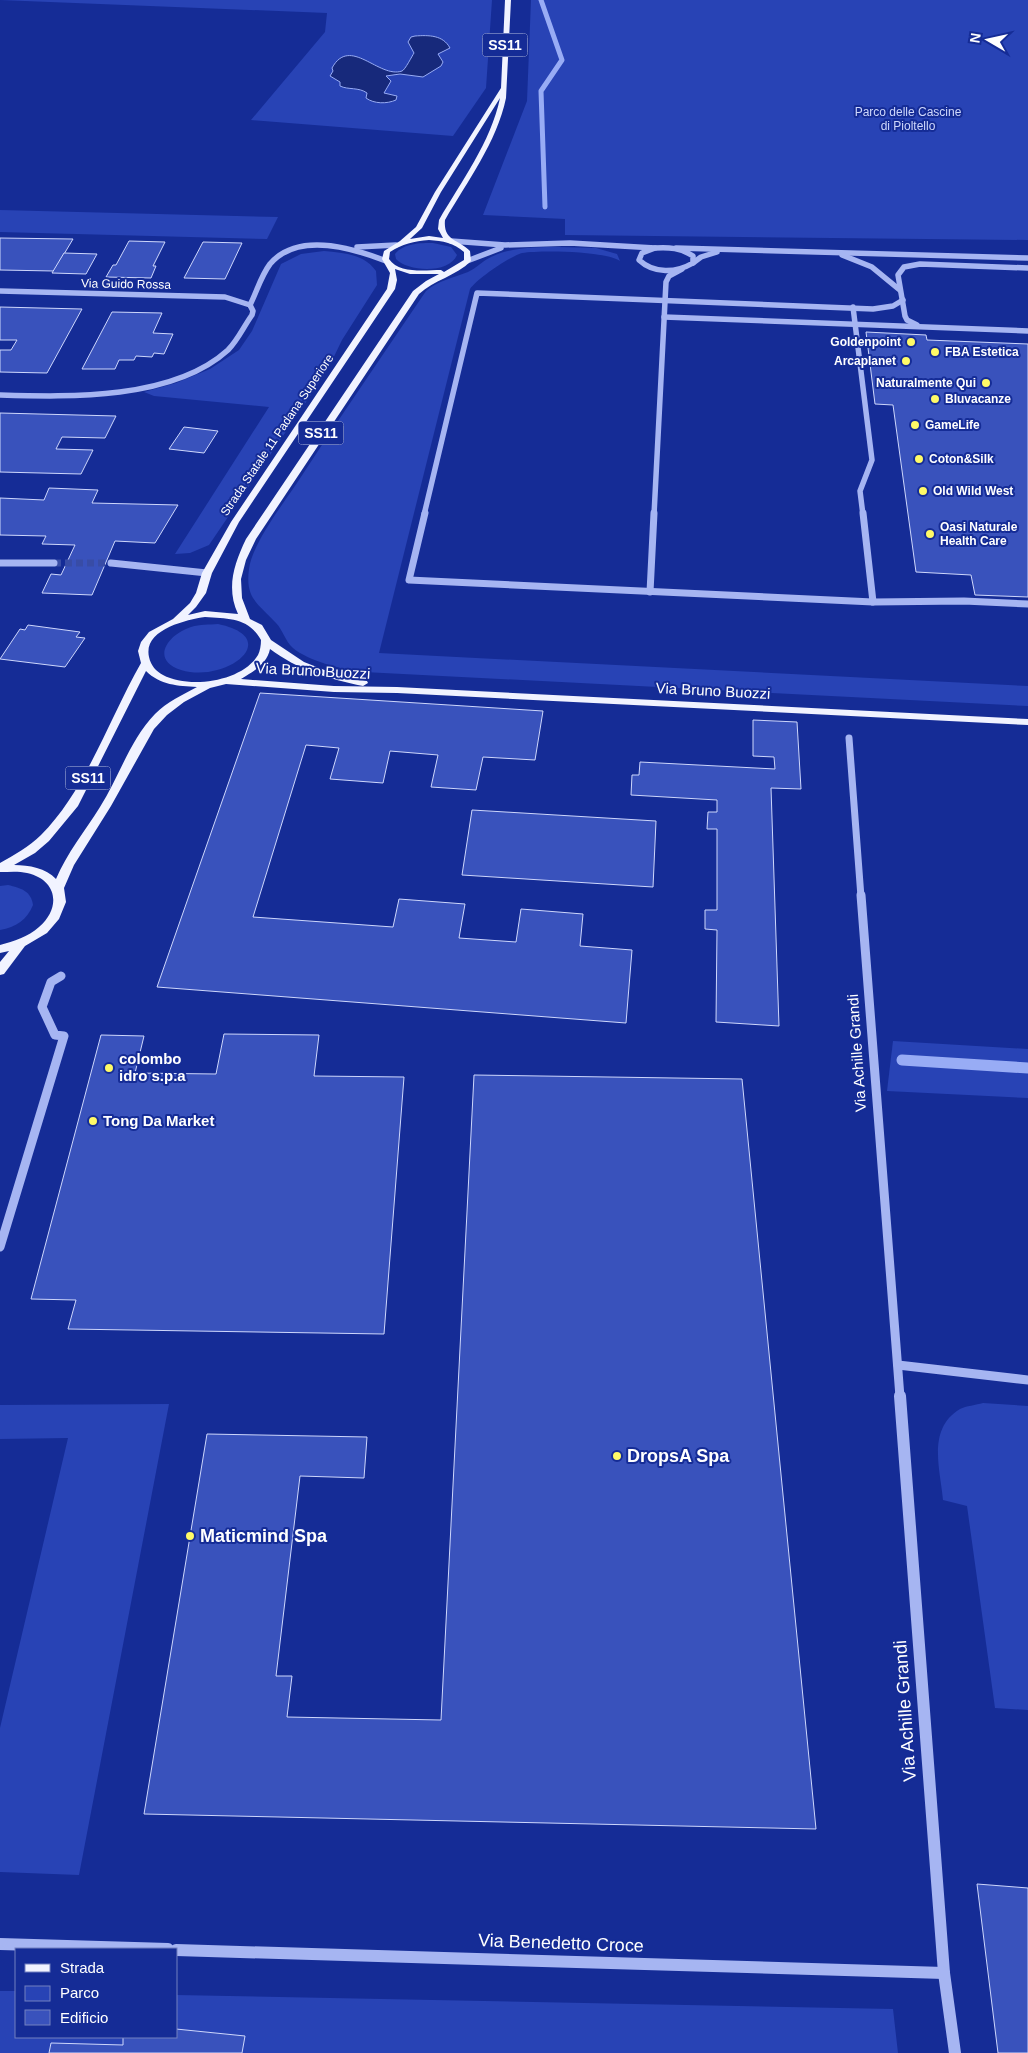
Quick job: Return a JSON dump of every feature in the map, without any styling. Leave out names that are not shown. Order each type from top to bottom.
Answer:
[{"type":"main road","name":"SS11","points":[[467,261],[469,255],[466,249],[450,241],[441,229],[442,220],[493,130],[501,107],[508,0]]},
{"type":"main road","name":"SS11","points":[[388,263],[385,254],[419,228],[438,192],[503,89]]},
{"type":"main road","points":[[397,244],[423,239],[450,241]]},
{"type":"main road","name":"Strada Statale 11 Padana Superiore","points":[[245,619],[236,598],[241,558],[251,539],[416,293],[428,282],[461,266],[467,261]]},
{"type":"main road","name":"Strada Statale 11 Padana Superiore","points":[[388,263],[404,271],[417,273],[451,270]]},
{"type":"main road","name":"Strada Statale 11 Padana Superiore","points":[[0,868],[31,850],[45,838],[74,804],[145,664],[143,653],[150,637],[176,620],[193,605],[201,593],[207,574],[235,522],[391,289],[395,276],[388,263]]},
{"type":"main road","name":"Strada Statale 11 Padana Superiore","points":[[176,620],[190,616],[212,614],[233,615],[245,619],[262,631],[267,642]]},
{"type":"main road","name":"SS11","points":[[145,664],[150,670],[165,679],[185,685],[209,685],[227,681],[244,674],[258,664],[265,653],[267,642]]},
{"type":"main road","name":"Via Bruno Buozzi","points":[[267,642],[294,662],[321,673],[339,679],[397,690]]},
{"type":"main road","name":"Via Bruno Buozzi","points":[[227,681],[334,689],[397,690],[1028,722]]},
{"type":"main road","name":"SS11","points":[[0,949],[20,944],[39,934],[52,922],[60,908],[61,894],[58,888],[76,848],[106,806],[146,732],[158,717],[172,705],[209,685]]},
{"type":"main road","name":"Strada Statale 11 Padana Superiore","points":[[0,868],[22,868],[42,873],[52,879],[58,888]]},
{"type":"main road","name":"SS11","points":[[0,971],[20,944]]},
{"type":"street","points":[[450,241],[489,244],[585,243],[655,248],[755,249],[1028,258]]},
{"type":"street","points":[[585,243],[617,248],[635,256],[647,267],[655,269],[682,269]]},
{"type":"street","points":[[0,395],[65,396],[105,394],[143,387],[182,376],[208,364],[228,350],[252,315],[253,311],[250,305],[269,266],[274,260],[293,250],[304,248],[397,244]]},
{"type":"street","points":[[467,261],[494,249],[526,244]]},
{"type":"street","points":[[341,247],[361,251],[388,263]]},
{"type":"street","points":[[635,256],[655,248]]},
{"type":"street","points":[[676,248],[693,256],[693,263]]},
{"type":"street","points":[[666,282],[669,276],[701,257],[717,252],[755,249]]},
{"type":"street","points":[[817,251],[863,262],[900,290]]},
{"type":"street","points":[[923,327],[907,320],[900,290],[899,270],[911,265],[1028,268]]},
{"type":"street","points":[[655,269],[666,282]]},
{"type":"street","name":"Via Guido Rossa","points":[[0,291],[225,297],[250,305]]},
{"type":"street","points":[[902,300],[887,308],[873,309],[477,293],[409,580],[873,602],[964,601],[1028,604]]},
{"type":"street","points":[[664,317],[1028,331]]},
{"type":"street","points":[[0,563],[54,563]]},
{"type":"street","points":[[111,563],[207,574]]},
{"type":"street","name":"Via Achille Grandi","points":[[849,738],[944,1973],[956,2053]]},
{"type":"street","points":[[0,1246],[30,1154],[64,1036],[54,1035],[42,1007],[51,982],[61,976]]},
{"type":"street","points":[[898,1365],[1028,1380]]},
{"type":"street","points":[[0,1944],[134,1948]]},
{"type":"street","name":"Via Benedetto Croce","points":[[178,1950],[944,1973]]},
{"type":"lane","points":[[650,592],[666,282]]},
{"type":"lane","points":[[853,307],[872,460],[860,491],[873,602]]},
{"type":"green space","points":[[0,0],[492,0],[486,88],[453,136],[251,120],[325,32],[327,13]]},
{"type":"green space","name":"Parco delle Cascine di Pioltello","points":[[531,0],[1028,0],[1028,240],[565,235],[565,219],[483,215],[527,101]]},
{"type":"green space","points":[[0,210],[278,217],[267,239],[0,232]]},
{"type":"green space","points":[[433,243],[451,247],[457,255],[453,261],[437,268],[428,269],[409,267],[396,259],[395,254],[403,248]]},
{"type":"green space","points":[[524,248],[596,248],[617,254],[620,261],[588,253],[522,253],[494,268],[470,289],[379,653],[1028,686],[1028,706],[364,672],[327,664],[308,657],[293,648],[278,626],[254,600],[249,587],[248,579],[251,559],[276,513],[426,291],[441,282],[468,272],[488,259],[507,251]]},
{"type":"green space","points":[[324,251],[353,255],[366,261],[376,271],[377,285],[342,340],[327,371],[209,545],[190,553],[175,554],[269,407],[154,396],[144,392],[176,383],[210,369],[239,350],[252,331],[281,264],[301,254]]},
{"type":"green space","points":[[218,624],[237,631],[247,639],[248,648],[242,658],[215,671],[198,673],[181,670],[166,660],[164,653],[166,647],[183,630],[194,626]]},
{"type":"green space","points":[[8,885],[28,893],[33,905],[24,919],[11,927],[0,930],[0,886]]},
{"type":"green space","points":[[893,1041],[1028,1049],[1028,1098],[887,1091]]},
{"type":"green space","points":[[983,1403],[1028,1406],[1028,1710],[995,1708],[967,1506],[943,1500],[938,1450],[939,1438],[943,1427],[950,1417],[960,1409]]},
{"type":"green space","points":[[169,1404],[79,1875],[0,1872],[0,1728],[68,1438],[0,1439],[0,1405]]},
{"type":"green space","points":[[0,1991],[15,1991],[15,2038],[178,2038],[178,1995],[893,2009],[898,2053],[0,2053]]},
{"type":"shaded area","points":[[411,37],[440,38],[450,48],[438,54],[443,62],[441,66],[423,77],[400,74],[386,76],[391,81],[384,93],[397,96],[396,100],[385,103],[373,101],[366,98],[367,93],[364,91],[340,86],[340,82],[330,76],[333,71],[332,68],[339,59],[347,56],[365,60],[393,72],[402,71],[414,53],[408,42]]},
{"type":"building","points":[[0,238],[73,239],[54,271],[0,270]]},
{"type":"building","points":[[129,241],[165,242],[153,266],[156,266],[151,278],[106,277],[113,265],[116,265]]},
{"type":"building","points":[[203,242],[242,243],[225,279],[184,278]]},
{"type":"building","points":[[64,253],[97,254],[86,274],[52,273]]},
{"type":"building","points":[[0,307],[82,309],[47,373],[0,372],[0,350],[11,350],[17,340],[0,340]]},
{"type":"building","points":[[112,312],[162,313],[153,333],[173,334],[164,354],[154,353],[152,357],[136,356],[134,360],[119,360],[115,369],[82,369]]},
{"type":"building","points":[[866,332],[926,335],[927,340],[1028,344],[1028,597],[975,595],[971,575],[916,572],[893,405],[875,404]]},
{"type":"building","points":[[0,413],[116,416],[105,438],[62,437],[56,449],[93,450],[81,474],[0,472]]},
{"type":"building","points":[[184,427],[218,431],[204,453],[169,449]]},
{"type":"building","points":[[49,488],[98,490],[92,503],[178,505],[155,543],[115,541],[92,595],[42,593],[51,574],[61,575],[75,545],[42,544],[46,536],[0,535],[0,498],[44,500]]},
{"type":"building","points":[[28,625],[80,632],[76,637],[85,638],[65,667],[0,659],[20,629],[25,630]]},
{"type":"building","points":[[260,693],[543,711],[535,760],[483,757],[476,790],[431,787],[438,755],[390,751],[383,783],[330,779],[339,748],[306,745],[253,917],[393,927],[399,899],[465,904],[459,938],[516,942],[521,909],[583,914],[580,946],[632,950],[626,1023],[157,987]]},
{"type":"building","points":[[753,720],[797,722],[801,789],[771,788],[779,1026],[716,1022],[717,930],[705,929],[705,910],[717,910],[717,829],[707,829],[708,812],[717,812],[717,800],[631,795],[632,775],[639,775],[640,762],[775,769],[774,757],[753,756]]},
{"type":"building","points":[[472,810],[656,821],[653,887],[462,875]]},
{"type":"building","points":[[224,1034],[319,1035],[314,1076],[404,1077],[384,1334],[68,1329],[76,1300],[31,1299],[101,1035],[144,1036],[135,1073],[216,1074]]},
{"type":"building","name":"DropsA Spa","points":[[474,1075],[742,1079],[816,1829],[144,1814],[207,1434],[367,1437],[364,1478],[300,1476],[276,1676],[292,1676],[287,1717],[441,1720]]},
{"type":"building","points":[[977,1884],[1028,1888],[1028,2053],[998,2053]]},
{"type":"building","points":[[178,2029],[245,2036],[242,2053],[49,2053],[51,2043],[123,2045],[123,2038],[178,2038]]},
{"type":"waterway","points":[[541,0],[562,60],[541,91],[545,207]]},
{"type":"waterway","points":[[902,1060],[1028,1068]]},
{"type":"tunnel","points":[[54,563],[111,563]]},
{"type":"place","name":"Goldenpoint","points":[[911,342]]},
{"type":"place","name":"FBA Estetica","points":[[935,352]]},
{"type":"place","name":"Arcaplanet","points":[[906,361]]},
{"type":"place","name":"Naturalmente Qui","points":[[986,383]]},
{"type":"place","name":"Bluvacanze","points":[[935,399]]},
{"type":"place","name":"GameLife","points":[[915,425]]},
{"type":"place","name":"Coton&Silk","points":[[919,459]]},
{"type":"place","name":"Old Wild West","points":[[923,491]]},
{"type":"place","name":"Oasi Naturale Health Care","points":[[930,534]]},
{"type":"place","name":"colombo idro s.p.a","points":[[109,1068]]},
{"type":"place","name":"Tong Da Market","points":[[93,1121]]},
{"type":"place","name":"DropsA Spa","points":[[617,1456]]},
{"type":"place","name":"Maticmind Spa","points":[[190,1536]]}]
